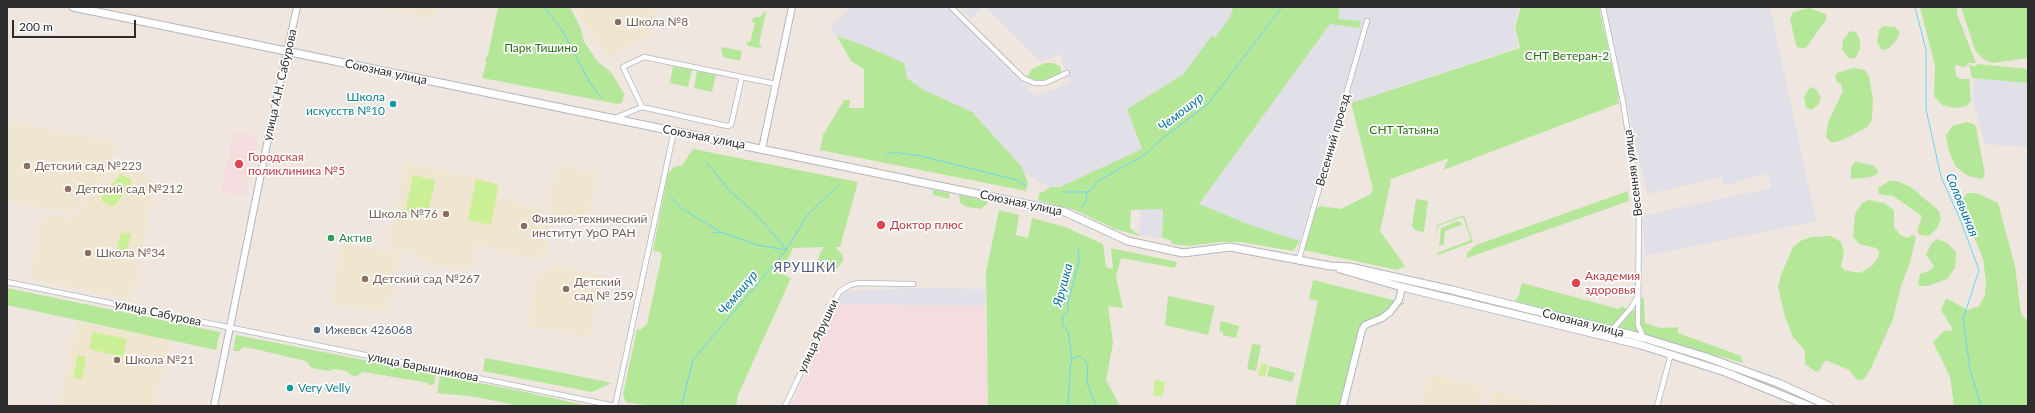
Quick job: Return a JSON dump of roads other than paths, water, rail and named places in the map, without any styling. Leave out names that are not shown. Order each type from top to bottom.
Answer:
[{"type":"main road","name":"Союзная улица","points":[[73,7],[1065,212],[1128,241],[1183,253],[1230,247],[1299,259],[1452,290],[1612,330],[1671,354],[1703,364],[1774,391],[1809,406]]},
{"type":"main road","name":"Союзная улица","points":[[1350,270],[1402,287],[1706,357],[1778,384],[1829,406]]},
{"type":"main road","points":[[1703,364],[1706,357]]},
{"type":"street","name":"улица А.Н. Сабурова","points":[[230,328],[269,134],[298,7]]},
{"type":"street","points":[[762,149],[792,7]]},
{"type":"street","points":[[951,7],[1023,78],[1034,83],[1045,83],[1067,73]]},
{"type":"street","name":"Весенняя улица","points":[[1603,7],[1624,102],[1639,204],[1638,325],[1643,342]]},
{"type":"street","name":"Весенний проезд","points":[[1299,259],[1367,22]]},
{"type":"street","points":[[642,107],[623,67],[644,58],[776,84]]},
{"type":"street","points":[[610,119],[642,107],[727,126],[731,124],[742,77]]},
{"type":"street","name":"улица Барышникова","points":[[230,328],[615,406],[674,131]]},
{"type":"street","name":"улица Сабурова","points":[[7,282],[230,328]]},
{"type":"street","name":"улица Ярушки","points":[[785,406],[839,292],[850,285],[858,283],[913,284]]},
{"type":"street","points":[[1343,406],[1362,330],[1365,325],[1382,318],[1390,312],[1399,300],[1402,287]]},
{"type":"street","points":[[1612,330],[1631,308],[1638,294]]},
{"type":"street","points":[[214,406],[230,328]]},
{"type":"street","points":[[1657,406],[1671,354]]},
{"type":"waterway","points":[[544,7],[562,30],[590,83],[602,99]]},
{"type":"waterway","name":"Чемошур","points":[[1063,192],[1087,192],[1093,189],[1096,182],[1145,155],[1159,141],[1208,104],[1282,7]]},
{"type":"waterway","name":"Соловьиная","points":[[1915,7],[1926,50],[1926,109],[1941,177],[1960,219],[1979,270],[1963,319],[1970,370],[1981,406]]},
{"type":"waterway","name":"Чемошур","points":[[886,155],[892,152],[921,156],[1017,180],[1026,186]]},
{"type":"waterway","points":[[707,163],[729,190],[756,214],[786,249]]},
{"type":"waterway","name":"Чемошур","points":[[682,403],[693,360],[786,250],[808,214],[839,185]]},
{"type":"waterway","name":"Ярушка","points":[[1082,207],[1086,202],[1087,192]]},
{"type":"waterway","points":[[670,196],[682,209],[721,232]]},
{"type":"waterway","points":[[713,233],[721,232],[757,245],[786,250]]},
{"type":"waterway","name":"Ярушка","points":[[1078,247],[1079,261],[1068,302],[1068,312],[1062,316],[1063,325],[1068,332],[1072,358],[1080,356],[1088,364],[1087,383],[1095,403],[1094,406]]},
{"type":"waterway","points":[[1068,406],[1072,359]]},
{"type":"place","name":"Школа №8","points":[[618,22]]},
{"type":"place","name":"Школа искусств №10","points":[[393,104]]},
{"type":"place","name":"Городская поликлиника №5","points":[[239,164]]},
{"type":"place","name":"Детский сад №223","points":[[27,166]]},
{"type":"place","name":"Детский сад №212","points":[[68,189]]},
{"type":"place","name":"Школа №76","points":[[446,214]]},
{"type":"place","name":"Доктор плюс","points":[[881,225]]},
{"type":"place","name":"Физико-технический институт УрО РАН","points":[[524,226]]},
{"type":"place","name":"Актив","points":[[331,238]]},
{"type":"place","name":"Школа №34","points":[[88,253]]},
{"type":"place","name":"Детский сад №267","points":[[365,279]]},
{"type":"place","name":"Академия здоровья","points":[[1576,283]]},
{"type":"place","name":"Детский сад № 259","points":[[566,289]]},
{"type":"place","name":"Ижевск 426068","points":[[317,330]]},
{"type":"place","name":"Школа №21","points":[[117,360]]},
{"type":"place","name":"Very Velly","points":[[290,388]]},
{"type":"district","name":"ЯРУШКИ","points":[[805,268]]},
{"type":"park label","name":"Парк Тишино","points":[[541,48]]},
{"type":"park label","name":"СНТ Ветеран-2","points":[[1567,56]]},
{"type":"park label","name":"СНТ Татьяна","points":[[1404,130]]}]
